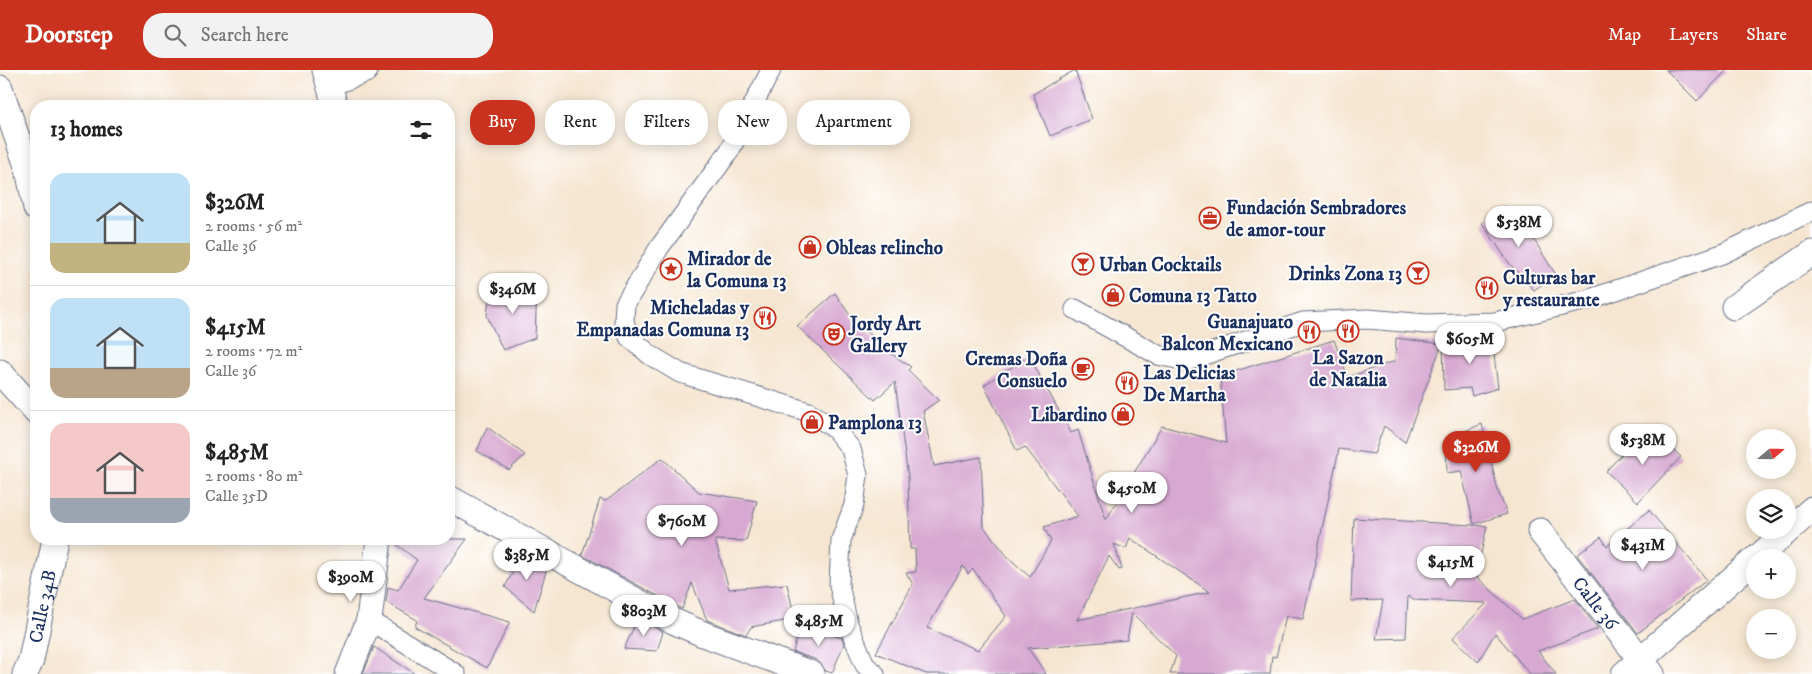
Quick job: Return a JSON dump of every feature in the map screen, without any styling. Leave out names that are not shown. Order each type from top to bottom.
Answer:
[{"type":"street","points":[[330,86],[365,70]]},
{"type":"street","points":[[771,70],[730,150],[659,248],[625,304],[624,321],[629,337],[650,356],[680,373],[809,412],[834,428],[851,449],[858,475],[854,505],[841,540],[839,585],[848,624],[865,665],[875,674]]},
{"type":"street","points":[[0,88],[30,179]]},
{"type":"street","points":[[1075,309],[1158,355],[1186,361],[1303,322],[1368,319],[1426,324],[1495,322],[1586,300],[1722,254],[1812,211]]},
{"type":"street","points":[[1734,307],[1812,253]]},
{"type":"street","points":[[0,372],[30,405]]},
{"type":"street","points":[[455,501],[673,621],[812,674]]},
{"type":"street","points":[[1766,549],[1812,510]]},
{"type":"street","name":"Calle 36","points":[[1540,532],[1639,669]]},
{"type":"street","name":"Calle 34B","points":[[25,674],[31,660],[54,545]]},
{"type":"street","points":[[348,674],[369,620],[378,545]]},
{"type":"street","points":[[1639,669],[1746,567]]},
{"type":"street","points":[[369,620],[456,674]]},
{"type":"building","points":[[1075,70],[1092,119],[1050,136],[1033,94]]},
{"type":"building","points":[[1666,70],[1727,70],[1697,101]]},
{"type":"building","points":[[1505,206],[1529,232],[1556,275],[1534,290],[1509,263],[1482,223]]},
{"type":"building","points":[[537,287],[535,338],[503,350],[487,316],[490,288]]},
{"type":"building","points":[[835,293],[851,317],[893,355],[911,367],[908,370],[939,400],[923,411],[934,466],[981,457],[984,527],[1008,557],[1030,577],[1051,541],[1044,527],[1078,516],[1025,447],[1017,451],[984,385],[1029,356],[1071,433],[1078,430],[1106,520],[1162,426],[1226,443],[1220,376],[1334,340],[1348,377],[1395,361],[1396,338],[1442,344],[1405,442],[1384,426],[1374,454],[1339,449],[1303,619],[1286,616],[1276,657],[1272,656],[1270,674],[1170,674],[1176,656],[1132,613],[1127,640],[1028,648],[1046,674],[926,674],[876,653],[913,584],[906,573],[916,572],[915,549],[910,549],[908,477],[895,382],[875,400],[797,326]],"holes":[[[1130,538],[1210,592],[1077,620],[1109,556],[1119,570],[1122,569],[1114,544],[1126,549]],[[963,566],[968,574],[973,569],[1006,616],[978,650],[927,628]]]},
{"type":"building","points":[[1492,338],[1498,388],[1472,396],[1470,388],[1444,390],[1443,341]]},
{"type":"building","points":[[1482,424],[1498,491],[1507,514],[1474,524],[1461,471],[1447,473],[1446,439]]},
{"type":"building","points":[[487,427],[525,455],[509,470],[477,451]]},
{"type":"building","points":[[1641,434],[1651,445],[1662,438],[1681,457],[1638,502],[1606,471]]},
{"type":"building","points":[[662,458],[699,492],[757,501],[746,541],[715,540],[729,589],[787,584],[795,619],[751,627],[746,635],[707,620],[692,583],[682,609],[582,555],[600,499],[606,501]]},
{"type":"building","points":[[1649,510],[1707,580],[1638,633],[1577,555],[1601,537],[1607,546]]},
{"type":"building","points":[[1354,518],[1487,526],[1476,576],[1522,619],[1575,599],[1598,629],[1538,651],[1556,674],[1530,674],[1495,633],[1478,662],[1453,638],[1487,603],[1413,600],[1408,596],[1406,638],[1376,639],[1383,600],[1351,601]]},
{"type":"building","points":[[455,539],[467,539],[424,598],[510,622],[487,668],[415,627],[417,620],[386,602],[388,587],[398,590],[417,560],[397,545],[455,545]]},
{"type":"building","points":[[522,555],[547,568],[534,611],[505,587]]},
{"type":"building","points":[[638,618],[663,632],[657,651],[624,649]]},
{"type":"building","points":[[800,625],[842,638],[844,644],[832,673],[826,671],[817,660],[793,652]]},
{"type":"building","points":[[374,647],[415,674],[363,674]]},
{"type":"place","name":"Fundación Sembradores de amor-tour","points":[[1210,218]]},
{"type":"place","name":"Obleas relincho","points":[[810,247]]},
{"type":"place","name":"Urban Cocktails","points":[[1083,264]]},
{"type":"place","name":"Mirador de la Comuna 13","points":[[671,269]]},
{"type":"place","name":"Drinks Zona 13","points":[[1418,273]]},
{"type":"place","name":"Culturas bar y restaurante","points":[[1487,288]]},
{"type":"place","name":"Comuna 13 Tatto","points":[[1113,295]]},
{"type":"place","name":"Micheladas y Empanadas Comuna 13","points":[[765,318]]},
{"type":"place","name":"La Sazon de Natalia","points":[[1348,331]]},
{"type":"place","name":"Guanajuato Balcon Mexicano","points":[[1309,332]]},
{"type":"place","name":"Jordy Art Gallery","points":[[834,334]]},
{"type":"place","name":"Cremas Doña Consuelo","points":[[1083,369]]},
{"type":"place","name":"Las Delicias De Martha","points":[[1127,383]]},
{"type":"place","name":"Libardino","points":[[1123,414]]},
{"type":"place","name":"Pamplona 13","points":[[812,422]]}]
